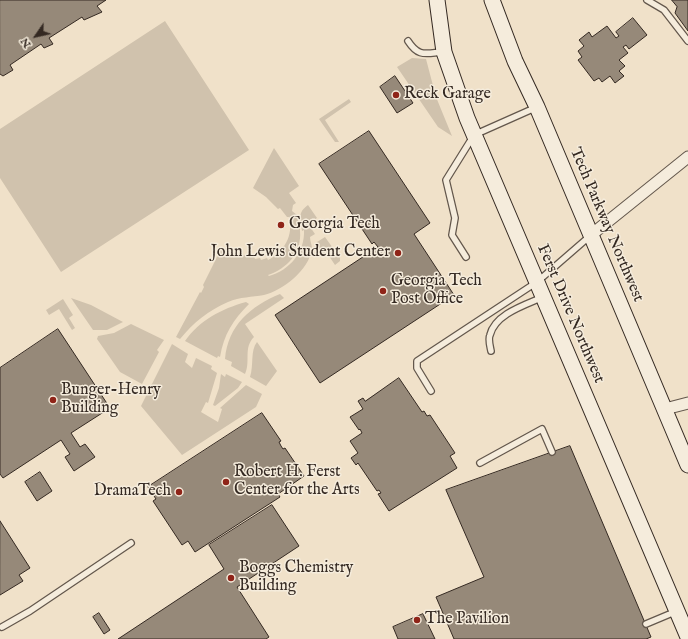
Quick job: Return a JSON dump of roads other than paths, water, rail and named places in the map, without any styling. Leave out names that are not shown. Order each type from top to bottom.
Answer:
[{"type":"street","name":"Ferst Drive Northwest","points":[[437,0],[444,52],[456,91],[543,297],[682,609],[688,637]]},
{"type":"street","name":"Tech Parkway Northwest","points":[[492,0],[516,61],[537,107],[688,465]]},
{"type":"street","points":[[591,235],[688,157]]},
{"type":"street","points":[[665,409],[688,403]]},
{"type":"lane","points":[[647,0],[664,10],[688,41]]},
{"type":"lane","points":[[408,41],[414,50],[420,54],[444,52]]},
{"type":"lane","points":[[466,257],[452,235],[455,218],[446,180],[474,135],[537,107]]},
{"type":"lane","points":[[431,391],[417,368],[417,361],[537,282],[591,235]]},
{"type":"lane","points":[[491,351],[489,336],[496,323],[514,310],[543,297]]},
{"type":"lane","points":[[480,463],[542,429],[552,452]]},
{"type":"lane","points":[[2,627],[30,611],[131,543]]},
{"type":"lane","points":[[646,624],[682,609]]},
{"type":"place","name":"Reck Garage","points":[[396,95]]},
{"type":"place","name":"Georgia Tech","points":[[281,225]]},
{"type":"place","name":"John Lewis Student Center","points":[[398,253]]},
{"type":"place","name":"Georgia Tech Post Office","points":[[383,291]]},
{"type":"place","name":"Bunger-Henry Building","points":[[53,400]]},
{"type":"place","name":"Robert H. Ferst Center for the Arts","points":[[226,482]]},
{"type":"place","name":"DramaTech","points":[[179,492]]},
{"type":"place","name":"Boggs Chemistry Building","points":[[231,578]]},
{"type":"place","name":"The Pavilion","points":[[417,620]]}]
